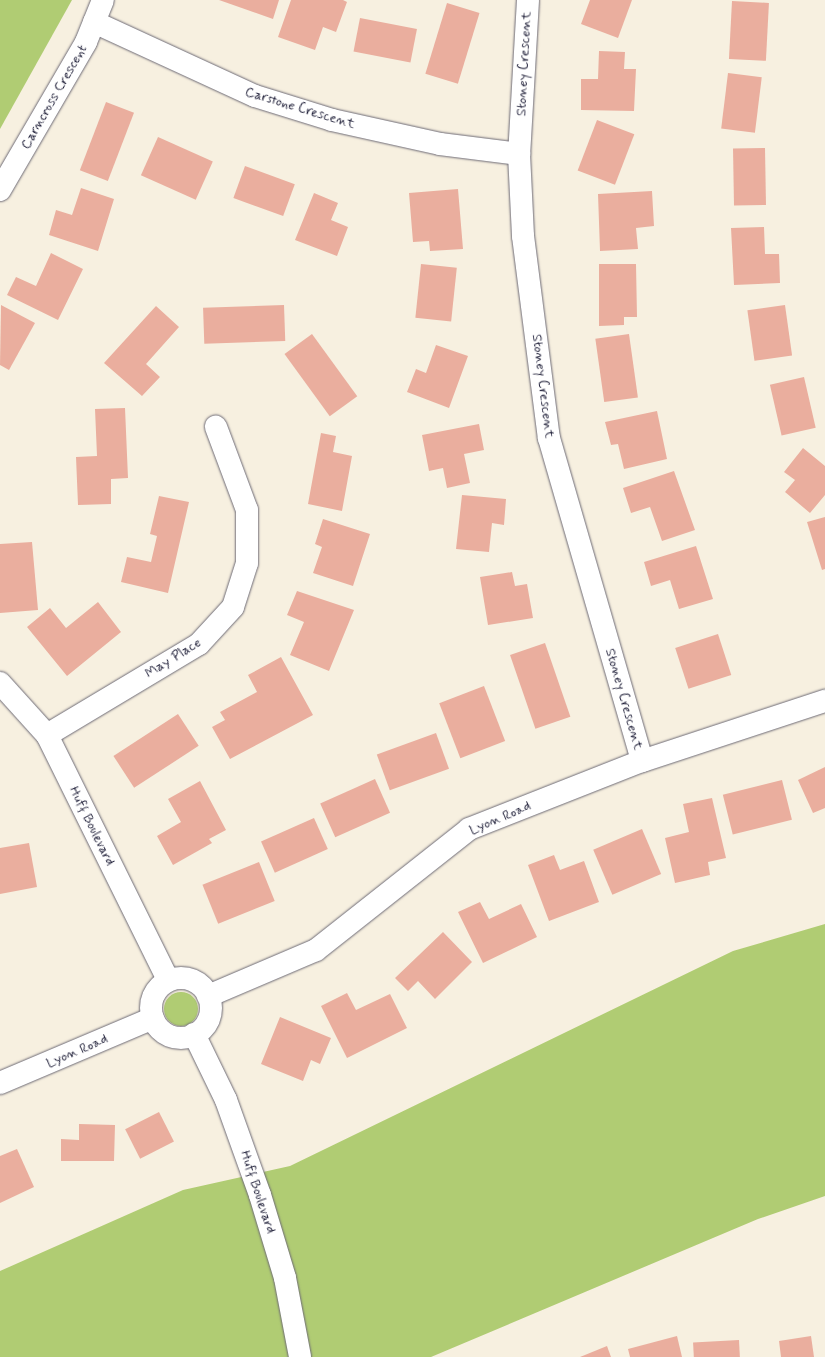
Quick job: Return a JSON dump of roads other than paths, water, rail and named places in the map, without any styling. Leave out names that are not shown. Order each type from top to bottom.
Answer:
[{"type":"street","name":"Carncross Crescent","points":[[0,190],[94,22],[103,0]]},
{"type":"street","name":"Stoney Crescent","points":[[528,0],[519,154],[523,236],[549,438],[642,761]]},
{"type":"street","name":"Carstone Crescent","points":[[94,22],[255,96],[332,120],[440,144],[519,154]]},
{"type":"street","name":"May Place","points":[[47,735],[199,644],[233,607],[247,563],[247,510],[216,427]]},
{"type":"street","name":"Huff Boulevard","points":[[0,683],[47,735],[168,980]]},
{"type":"street","name":"Lyon Road","points":[[208,996],[316,950],[469,829],[642,761],[825,701]]},
{"type":"street","points":[[187,978],[203,988],[208,996],[210,1016],[194,1034],[179,1038],[169,1035],[153,1018],[154,994],[168,980],[187,978]]},
{"type":"street","name":"Lyon Road","points":[[0,1084],[153,1018]]},
{"type":"street","name":"Huff Boulevard","points":[[194,1034],[226,1100],[260,1195],[285,1278],[300,1357]]}]
